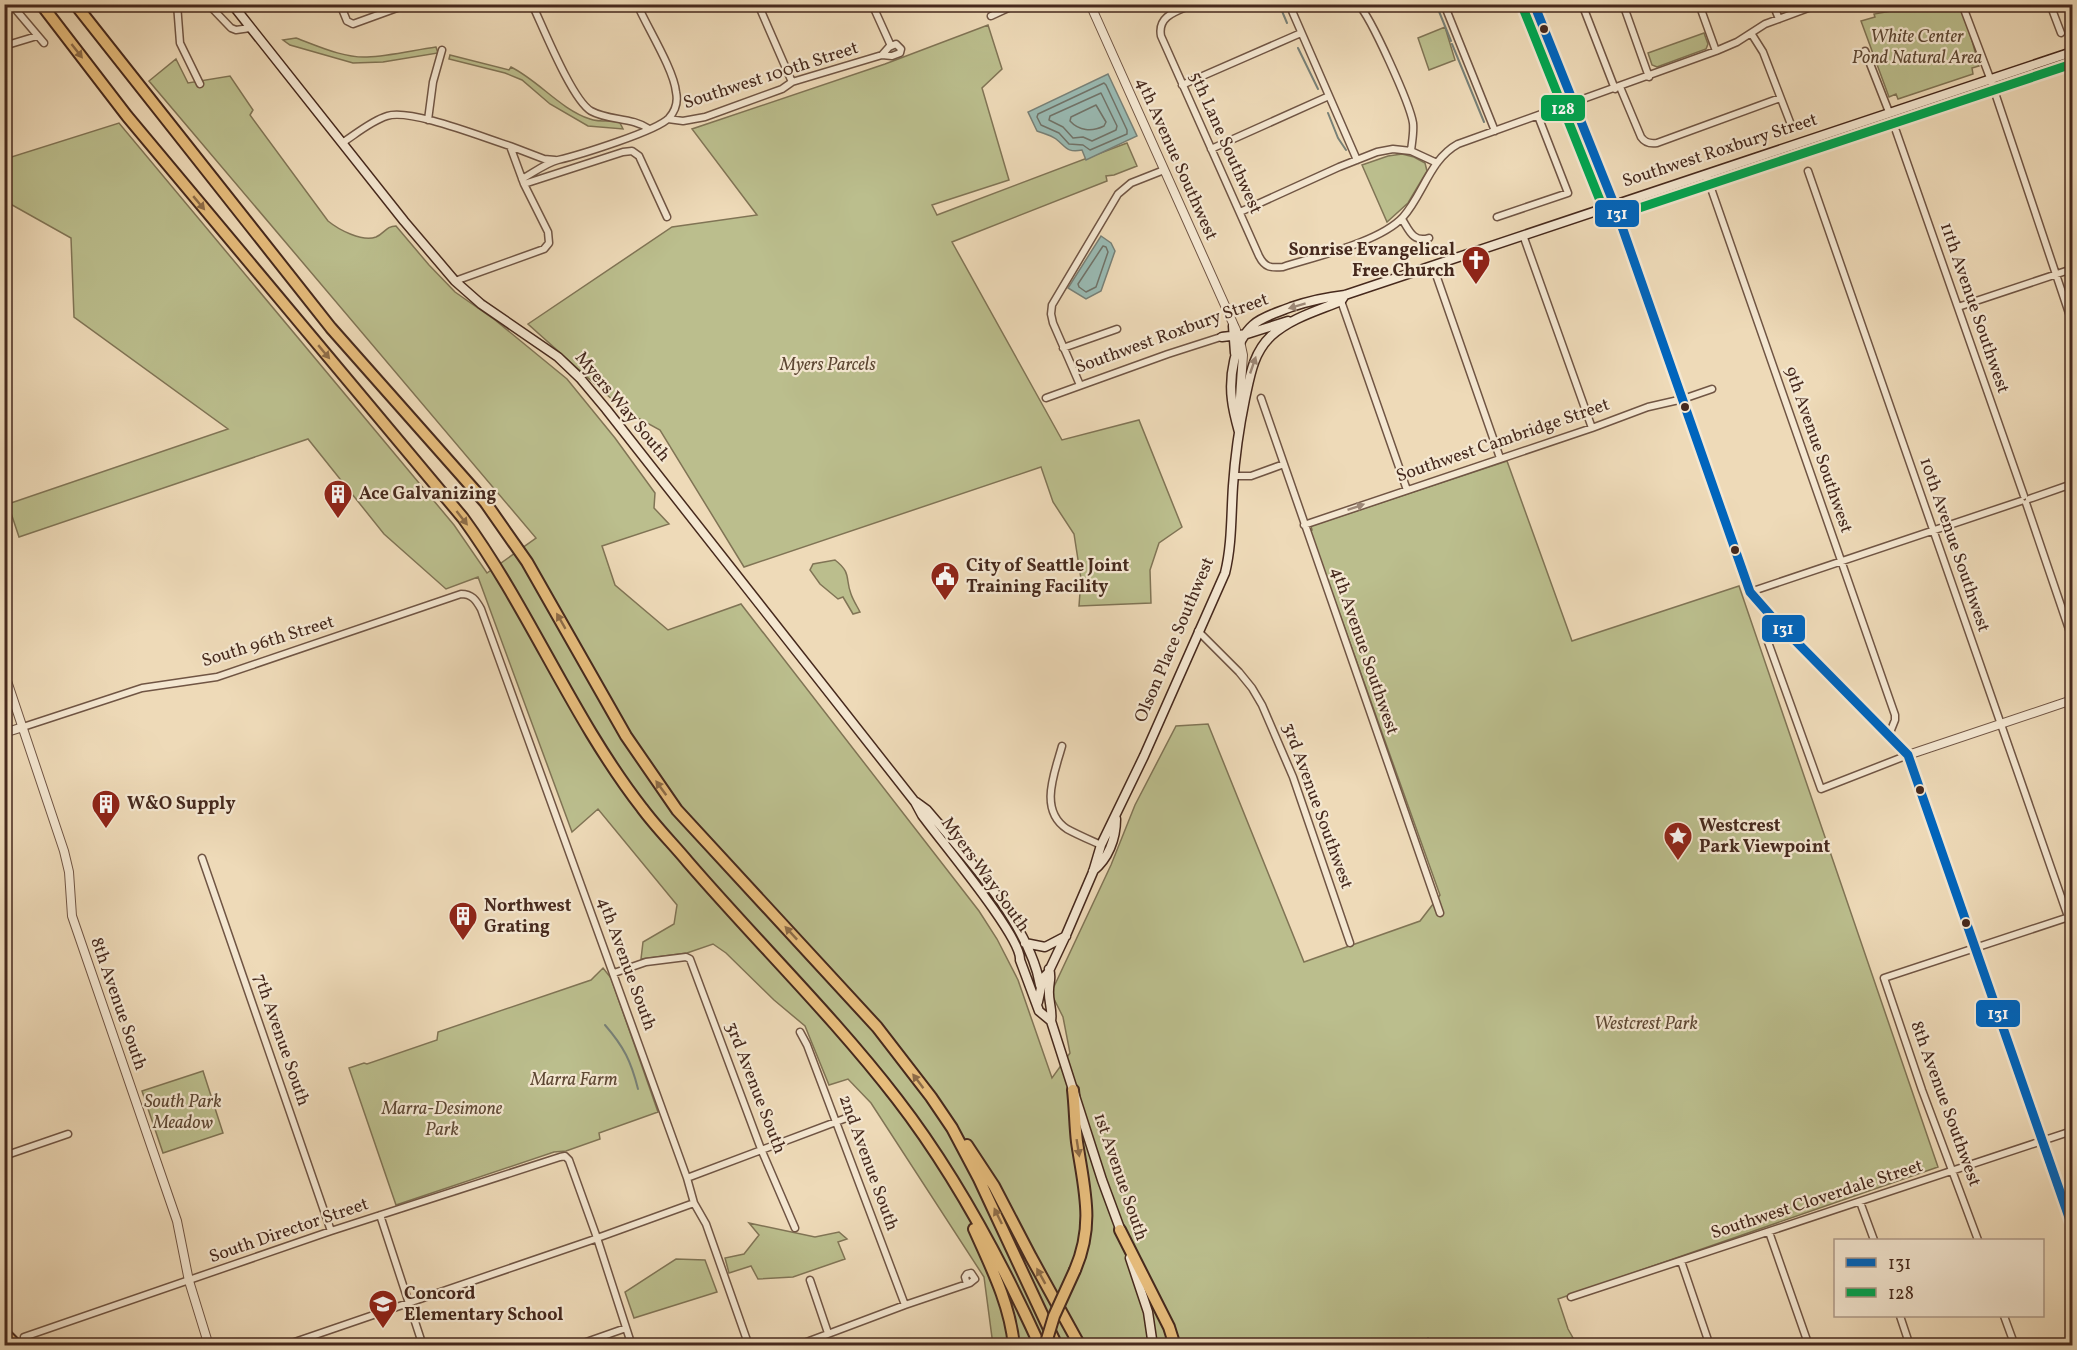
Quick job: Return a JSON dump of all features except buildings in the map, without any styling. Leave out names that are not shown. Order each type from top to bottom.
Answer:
[{"type":"highway","points":[[41,4],[127,116],[463,518],[500,573],[625,786],[659,829],[830,1019],[895,1097],[931,1146],[996,1254],[1040,1346]]},
{"type":"highway","points":[[75,4],[331,328],[485,502],[527,562],[626,736],[677,810],[877,1027],[931,1097],[952,1128],[1004,1228],[1057,1346]]},
{"type":"highway","points":[[1045,1346],[1054,1316],[1084,1244],[1088,1212],[1077,1139],[1073,1090]]},
{"type":"highway","points":[[952,1128],[970,1148],[994,1186],[1080,1346]]},
{"type":"highway","points":[[959,1193],[1002,1294],[1010,1320],[1014,1346]]},
{"type":"highway","points":[[1120,1230],[1169,1327],[1176,1346]]},
{"type":"highway","points":[[4,1334],[20,1341]]},
{"type":"main road","name":"Myers Way South","points":[[232,4],[404,221],[455,281],[481,304],[558,357],[580,378],[915,802],[922,815],[1011,935],[1021,955],[1020,960],[1039,1011],[1051,1017]]},
{"type":"main road","name":"Southwest Roxbury Street","points":[[1265,343],[1294,320],[1343,298],[1614,204],[2073,52]]},
{"type":"main road","name":"Southwest Roxbury Street","points":[[1252,326],[1275,313],[1296,306],[1331,296],[1343,298]]},
{"type":"main road","points":[[1222,337],[1294,320]]},
{"type":"main road","name":"Olson Place Southwest","points":[[1239,432],[1231,386],[1237,334],[1252,326]]},
{"type":"main road","name":"Olson Place Southwest","points":[[1039,1011],[1038,996],[1041,980],[1066,935],[1073,914],[1093,872],[1101,845],[1116,818],[1225,573],[1239,432],[1252,365],[1265,343]]},
{"type":"main road","name":"Myers Way South","points":[[915,802],[927,810],[1006,909],[1025,943],[1041,980],[1051,1017]]},
{"type":"main road","name":"Olson Place Southwest","points":[[1093,872],[1102,864],[1110,848],[1116,832],[1116,818]]},
{"type":"main road","points":[[1025,943],[1045,947],[1066,935]]},
{"type":"main road","points":[[1021,955],[1025,957],[1033,973],[1041,980]]},
{"type":"main road","name":"Olson Place Southwest","points":[[1049,969],[1052,976],[1048,990],[1052,1005],[1051,1017]]},
{"type":"main road","name":"1st Avenue South","points":[[1051,1017],[1102,1180],[1148,1312],[1153,1346]]},
{"type":"street","points":[[11,4],[44,43]]},
{"type":"street","points":[[177,4],[180,43],[200,84]]},
{"type":"street","points":[[208,4],[231,28],[236,30],[250,28]]},
{"type":"street","points":[[340,4],[347,21],[353,24],[408,4]]},
{"type":"street","points":[[532,4],[582,104],[597,114],[632,121],[650,129]]},
{"type":"street","points":[[342,143],[386,116],[398,115],[428,120],[544,159],[557,160],[650,129],[668,119],[677,103],[674,82],[637,4]]},
{"type":"street","points":[[759,4],[792,82]]},
{"type":"street","points":[[872,4],[891,46]]},
{"type":"street","points":[[991,16],[1017,4]]},
{"type":"street","name":"4th Avenue Southwest","points":[[1090,4],[1237,334]]},
{"type":"street","name":"5th Lane Southwest","points":[[1194,4],[1169,15],[1160,25],[1161,36],[1239,212],[1266,266],[1283,267],[1378,236],[1401,219]]},
{"type":"street","points":[[1289,4],[1357,160]]},
{"type":"street","points":[[1358,4],[1369,18],[1410,112],[1414,130],[1411,151]]},
{"type":"street","points":[[1444,4],[1495,131]]},
{"type":"street","points":[[1534,4],[1614,204],[1750,592],[1908,755],[2073,1226]]},
{"type":"street","points":[[1582,4],[1617,88],[1645,142],[1657,143],[1780,98]]},
{"type":"street","points":[[1623,4],[1649,76]]},
{"type":"street","points":[[1699,4],[1716,51]]},
{"type":"street","points":[[1773,4],[1779,19]]},
{"type":"street","points":[[1429,238],[1422,240],[1414,237],[1401,219],[1412,206],[1437,163],[1451,148],[1716,51],[1737,42],[1765,24],[1819,4]]},
{"type":"street","points":[[1962,4],[1990,78],[2073,322]]},
{"type":"street","points":[[2050,4],[2061,33]]},
{"type":"street","points":[[1182,85],[1301,33]]},
{"type":"street","points":[[1751,33],[1762,52],[1790,122]]},
{"type":"street","points":[[4,46],[37,36]]},
{"type":"street","name":"Southwest 100th Street","points":[[668,119],[683,121],[705,117],[782,89],[792,82],[882,56],[895,56],[901,51],[899,46],[891,46],[882,56]]},
{"type":"street","points":[[428,120],[433,82],[442,50]]},
{"type":"street","points":[[1865,51],[1888,112]]},
{"type":"street","points":[[1211,149],[1329,96]]},
{"type":"street","points":[[1497,217],[1568,192],[1538,116]]},
{"type":"street","name":"11th Avenue Southwest","points":[[1896,131],[2073,638]]},
{"type":"street","points":[[455,281],[544,249],[549,243],[548,232],[523,182],[510,146]]},
{"type":"street","points":[[1239,212],[1385,150],[1411,151],[1437,163]]},
{"type":"street","points":[[523,182],[632,151],[639,156],[667,216]]},
{"type":"street","points":[[523,182],[557,160]]},
{"type":"street","points":[[1080,385],[1053,324],[1051,311],[1055,298],[1118,194],[1131,183],[1164,170]]},
{"type":"street","name":"10th Avenue Southwest","points":[[1808,171],[2073,928]]},
{"type":"street","name":"9th Avenue Southwest","points":[[1706,174],[1895,715],[1889,735]]},
{"type":"street","points":[[1523,235],[1592,428]]},
{"type":"street","points":[[1433,266],[1500,458]]},
{"type":"street","points":[[1958,307],[2073,268]]},
{"type":"street","points":[[1343,298],[1407,490]]},
{"type":"street","points":[[1063,348],[1117,329]]},
{"type":"street","points":[[1237,334],[1243,355],[1239,432]]},
{"type":"street","name":"Southwest Roxbury Street","points":[[1046,398],[1222,337]]},
{"type":"street","name":"Southwest Cambridge Street","points":[[1304,525],[1648,407],[1712,389]]},
{"type":"street","name":"4th Avenue Southwest","points":[[1261,398],[1440,913]]},
{"type":"street","points":[[1234,476],[1251,476],[1284,464]]},
{"type":"street","points":[[1750,592],[2073,484]]},
{"type":"street","name":"South 96th Street","points":[[4,733],[142,688],[216,678],[461,594],[470,595]]},
{"type":"street","name":"4th Avenue South","points":[[470,595],[481,609],[614,973],[694,1203],[706,1224],[749,1346]]},
{"type":"street","name":"3rd Avenue Southwest","points":[[1198,631],[1239,672],[1262,705],[1293,777],[1350,943]]},
{"type":"street","points":[[1768,642],[1821,789],[1908,755],[2073,700]]},
{"type":"street","name":"8th Avenue South","points":[[4,672],[64,851],[69,872],[72,915],[177,1221],[189,1281],[209,1346]]},
{"type":"street","points":[[1062,746],[1050,793],[1053,810],[1067,828],[1101,845]]},
{"type":"street","name":"7th Avenue South","points":[[202,858],[331,1231]]},
{"type":"street","points":[[1976,948],[2071,917]]},
{"type":"street","name":"8th Avenue Southwest","points":[[1976,948],[1884,978],[1922,1090],[1978,1239]]},
{"type":"street","name":"3rd Avenue South","points":[[614,973],[646,963],[689,957],[761,1149],[795,1228]]},
{"type":"street","name":"2nd Avenue South","points":[[800,1032],[837,1122],[905,1305]]},
{"type":"street","points":[[687,1178],[849,1117]]},
{"type":"street","name":"Southwest Cloverdale Street","points":[[1571,1297],[2073,1131]]},
{"type":"street","points":[[4,1156],[68,1134]]},
{"type":"street","name":"South Director Street","points":[[20,1341],[331,1231],[565,1156],[569,1160],[597,1238]]},
{"type":"street","points":[[1860,1202],[1874,1239]]},
{"type":"street","points":[[283,1346],[694,1203]]},
{"type":"street","points":[[380,1215],[423,1346]]},
{"type":"street","points":[[1769,1232],[1809,1346]]},
{"type":"street","points":[[597,1238],[632,1346]]},
{"type":"street","points":[[1681,1261],[1710,1346]]},
{"type":"street","points":[[810,1281],[828,1333]]},
{"type":"street","points":[[796,1346],[967,1284]]},
{"type":"street","points":[[1900,1317],[1910,1346]]},
{"type":"street","points":[[2004,1317],[2015,1346]]},
{"type":"street","points":[[575,1346],[626,1328]]},
{"type":"green space","name":"White Center Pond Natural Area","points":[[1891,5],[1960,5],[1979,66],[1972,68],[1973,74],[1898,99],[1896,94],[1889,97],[1861,21],[1875,17],[1874,14],[1892,11]]},
{"type":"green space","name":"Myers Parcels","points":[[988,25],[1002,69],[982,88],[1009,180],[932,205],[937,215],[1127,143],[1137,166],[1106,176],[1107,181],[952,242],[1062,440],[1139,420],[1182,527],[1159,543],[1150,570],[1151,603],[1079,606],[1081,579],[1074,534],[1053,502],[1041,467],[744,567],[660,430],[625,411],[528,324],[672,227],[757,215],[692,129],[885,64]]},
{"type":"green space","points":[[1445,27],[1455,60],[1429,70],[1418,38]]},
{"type":"green space","points":[[1704,33],[1708,44],[1706,49],[1657,67],[1652,65],[1648,53]]},
{"type":"green space","points":[[296,38],[331,51],[358,57],[436,47],[438,53],[383,62],[353,63],[290,45],[283,40]]},
{"type":"green space","points":[[450,55],[509,70],[511,67],[569,109],[597,121],[619,121],[623,129],[588,126],[550,104],[522,80],[505,73],[449,59]]},
{"type":"green space","name":"Westcrest Park","points":[[176,59],[188,83],[230,76],[253,110],[250,115],[328,221],[344,231],[364,238],[376,237],[390,227],[396,226],[455,292],[495,320],[567,379],[615,438],[655,493],[654,508],[669,524],[602,546],[615,585],[668,630],[741,604],[979,911],[997,939],[1018,980],[1052,1078],[1070,1053],[1063,1017],[1051,993],[1111,865],[1135,805],[1176,726],[1208,724],[1304,962],[1420,921],[1440,895],[1310,531],[1311,526],[1507,461],[1572,641],[1739,586],[1938,1167],[1558,1299],[1568,1329],[1577,1345],[993,1345],[984,1277],[871,1103],[848,1079],[829,1085],[805,1026],[774,1000],[726,953],[713,944],[687,953],[641,959],[643,942],[674,924],[677,905],[598,809],[572,832],[478,577],[446,589],[384,534],[308,439],[19,537],[8,504],[228,429],[74,317],[71,238],[5,201],[5,159],[119,123],[454,525],[487,573],[536,538],[149,81]]},
{"type":"green space","points":[[1402,154],[1425,163],[1427,171],[1408,203],[1387,222],[1362,165]]},
{"type":"green space","points":[[835,560],[846,573],[849,589],[860,612],[853,614],[843,597],[838,599],[820,584],[810,570],[813,564]]},
{"type":"green space","name":"Marra-Desimone Park","points":[[603,968],[611,978],[658,1112],[599,1133],[600,1139],[396,1205],[349,1068],[437,1040],[438,1032],[591,980]]},
{"type":"green space","name":"South Park Meadow","points":[[203,1071],[223,1133],[163,1153],[142,1091]]},
{"type":"green space","points":[[749,1223],[815,1237],[839,1232],[847,1239],[838,1242],[845,1259],[793,1277],[758,1279],[751,1266],[729,1273],[725,1258],[744,1254],[759,1235]]},
{"type":"green space","points":[[676,1259],[705,1260],[717,1292],[634,1318],[625,1292]]},
{"type":"water","points":[[1108,74],[1137,136],[1086,160],[1082,150],[1070,150],[1054,138],[1037,131],[1028,112]]},
{"type":"water","points":[[1101,236],[1111,243],[1115,251],[1101,291],[1086,299],[1068,288]]},
{"type":"waterway","points":[[1279,4],[1287,23]]},
{"type":"waterway","points":[[1436,4],[1451,41]]},
{"type":"waterway","points":[[1452,44],[1484,122]]},
{"type":"waterway","points":[[1298,48],[1318,89]]},
{"type":"waterway","points":[[1328,113],[1338,138],[1346,150]]},
{"type":"waterway","points":[[605,1025],[626,1055],[638,1089]]},
{"type":"waterway","points":[[1428,1338],[1428,1346]]},
{"type":"transit line","name":"131","points":[[1534,4],[1614,204],[1750,592],[1908,755],[2072,1226]]},
{"type":"transit line","name":"128","points":[[1523,8],[1603,208]]},
{"type":"transit line","name":"128","points":[[1618,215],[2072,64]]},
{"type":"place","name":"Sonrise Evangelical Free Church","points":[[1476,286]]},
{"type":"place","name":"Ace Galvanizing","points":[[338,520]]},
{"type":"place","name":"City of Seattle Joint Training Facility","points":[[945,602]]},
{"type":"place","name":"W&O Supply","points":[[106,830]]},
{"type":"place","name":"Westcrest Park Viewpoint","points":[[1678,862]]},
{"type":"place","name":"Northwest Grating","points":[[463,942]]},
{"type":"place","name":"Concord Elementary School","points":[[383,1330]]},
{"type":"park label","name":"Marra Farm","points":[[574,1080]]}]
